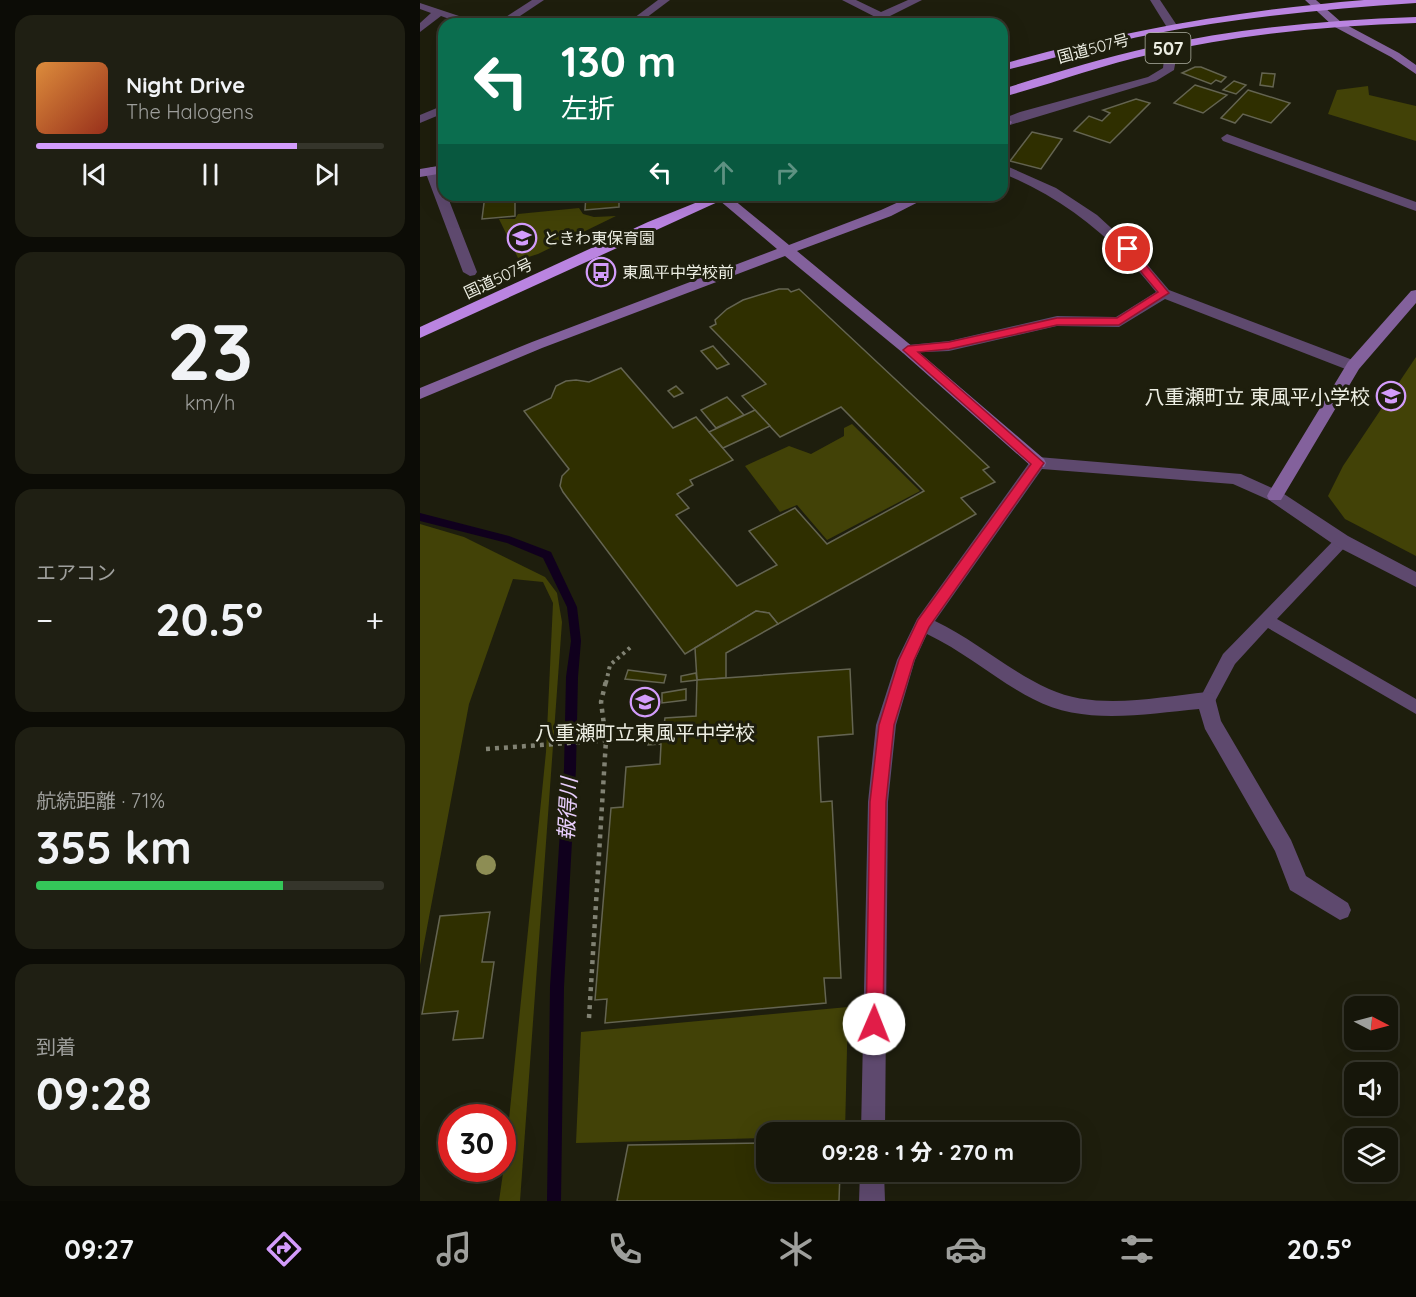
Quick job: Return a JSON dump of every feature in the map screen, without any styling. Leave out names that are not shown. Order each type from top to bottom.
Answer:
[{"type":"highway","name":"507","points":[[1314,3],[1416,0]]},
{"type":"highway","name":"国道507号","points":[[1008,66],[1091,43],[1314,3]]},
{"type":"highway","name":"507","points":[[1337,24],[1416,20]]},
{"type":"highway","name":"国道507号","points":[[1008,91],[1117,59],[1167,48],[1242,35],[1337,24]]},
{"type":"highway","name":"国道507号","points":[[420,333],[709,201]]},
{"type":"street","points":[[510,18],[539,0]]},
{"type":"street","points":[[640,18],[665,0]]},
{"type":"street","points":[[848,0],[885,18]]},
{"type":"street","points":[[881,16],[917,0]]},
{"type":"street","points":[[1155,0],[1172,27]]},
{"type":"street","points":[[1314,3],[1337,24],[1395,55],[1416,71]]},
{"type":"street","points":[[420,6],[456,18]]},
{"type":"street","points":[[420,29],[439,12]]},
{"type":"street","points":[[1008,123],[1152,79],[1168,70],[1170,59],[1167,48]]},
{"type":"street","points":[[420,119],[438,112]]},
{"type":"street","points":[[1227,138],[1416,207]]},
{"type":"street","points":[[432,171],[438,187]]},
{"type":"street","points":[[1008,171],[1054,191],[1102,223],[1140,262],[1164,293],[1353,366]]},
{"type":"street","points":[[443,201],[470,272]]},
{"type":"street","points":[[730,201],[908,350],[1038,463],[1235,478],[1275,496],[1342,541],[1416,580]]},
{"type":"street","points":[[420,394],[537,345],[910,201]]},
{"type":"street","points":[[908,350],[949,346],[1057,321],[1119,322],[1164,293]]},
{"type":"street","points":[[1275,496],[1353,366],[1416,294]]},
{"type":"street","points":[[873,1122],[878,802],[886,725],[906,660],[923,624],[969,556],[1038,463]]},
{"type":"street","points":[[923,624],[949,634],[1041,694],[1065,703],[1119,707],[1207,700],[1212,723],[1284,847],[1298,883],[1340,910]]},
{"type":"street","points":[[872,1182],[872,1201]]},
{"type":"lane","points":[[1207,700],[1229,659],[1342,541]]},
{"type":"lane","points":[[1267,621],[1416,707]]},
{"type":"path","points":[[589,1018],[606,740],[601,702],[609,665],[632,646]]},
{"type":"path","points":[[486,748],[638,738]]},
{"type":"shaded area","points":[[1368,86],[1369,95],[1416,106],[1416,141],[1328,114],[1337,90]]},
{"type":"shaded area","points":[[579,208],[583,214],[594,217],[616,216],[538,254],[519,260],[499,219],[515,219],[518,214]]},
{"type":"shaded area","name":"八重瀬町立 東風平小学校","points":[[1416,357],[1416,556],[1345,519],[1328,496],[1343,466]]},
{"type":"shaded area","points":[[852,424],[920,491],[827,540],[797,505],[780,512],[745,466],[789,446],[811,454],[844,436],[844,428]]},
{"type":"shaded area","points":[[420,524],[464,537],[545,577],[557,593],[562,622],[520,1201],[499,1201],[502,1182],[516,1182],[516,1104],[511,1104],[546,752],[553,603],[543,582],[513,579],[469,704],[420,965]]},
{"type":"shaded area","points":[[848,1007],[845,1122],[756,1122],[756,1138],[576,1143],[581,1032]]},
{"type":"building","points":[[1195,67],[1201,67],[1226,77],[1221,82],[1216,80],[1211,84],[1182,73]]},
{"type":"building","points":[[1262,73],[1275,74],[1273,87],[1260,85]]},
{"type":"building","points":[[1234,81],[1246,85],[1236,94],[1223,90]]},
{"type":"building","points":[[1195,85],[1227,95],[1203,113],[1174,103]]},
{"type":"building","points":[[1248,90],[1290,103],[1271,123],[1243,114],[1235,123],[1221,118]]},
{"type":"building","points":[[1136,99],[1150,103],[1110,143],[1074,131],[1089,116],[1102,121],[1110,113],[1103,110]]},
{"type":"building","points":[[1032,132],[1062,139],[1041,169],[1010,161]]},
{"type":"building","points":[[484,201],[515,201],[515,216],[482,219]]},
{"type":"building","points":[[586,201],[619,201],[619,207],[585,210]]},
{"type":"building","points":[[779,289],[788,289],[791,292],[799,289],[989,467],[983,470],[995,482],[961,498],[976,514],[778,624],[769,613],[756,611],[685,654],[563,492],[560,486],[562,476],[569,469],[524,411],[551,398],[556,386],[566,381],[589,382],[621,368],[673,428],[696,417],[733,460],[690,480],[693,485],[677,494],[689,508],[676,515],[737,586],[777,565],[749,531],[795,508],[827,544],[924,491],[841,407],[780,437],[742,396],[766,384],[710,327],[716,324],[715,320],[727,309],[743,300]]},
{"type":"building","points":[[713,346],[729,364],[717,369],[701,351]]},
{"type":"building","points":[[676,386],[683,393],[674,397],[668,391]]},
{"type":"building","points":[[727,397],[744,415],[716,428],[701,410]]},
{"type":"building","points":[[755,410],[770,426],[723,448],[709,432]]},
{"type":"building","points":[[756,611],[769,613],[778,624],[726,653],[726,678],[697,680],[695,648]]},
{"type":"building","points":[[850,669],[853,734],[818,737],[821,802],[832,801],[841,978],[824,978],[826,1003],[605,1023],[607,999],[595,1000],[611,808],[623,807],[626,767],[660,764],[661,744],[648,745],[649,726],[664,725],[665,718],[696,716],[697,680]]},
{"type":"building","points":[[628,670],[666,675],[664,683],[625,679]]},
{"type":"building","points":[[696,673],[697,680],[681,682],[681,676]]},
{"type":"building","points":[[686,689],[686,700],[662,703],[662,693]]},
{"type":"building","points":[[490,912],[482,962],[494,962],[483,1038],[453,1040],[458,1011],[422,1014],[440,916]]},
{"type":"building","points":[[756,1143],[756,1182],[840,1182],[839,1201],[617,1201],[628,1145]]},
{"type":"waterway","name":"報得川","points":[[420,517],[509,540],[547,555],[572,607],[576,641],[572,677],[570,768],[557,987],[554,1201]]},
{"type":"place","name":"ときわ東保育園","points":[[522,238]]},
{"type":"place","name":"東風平中学校前","points":[[601,272]]},
{"type":"place","name":"八重瀬町立 東風平小学校","points":[[1391,396]]},
{"type":"place","name":"八重瀬町立東風平中学校","points":[[645,702]]},
{"type":"route","points":[[874,1024],[878,802],[886,725],[906,660],[923,624],[969,556],[1038,463],[908,350],[949,346],[1057,321],[1119,322],[1164,293],[1128,249]]}]
